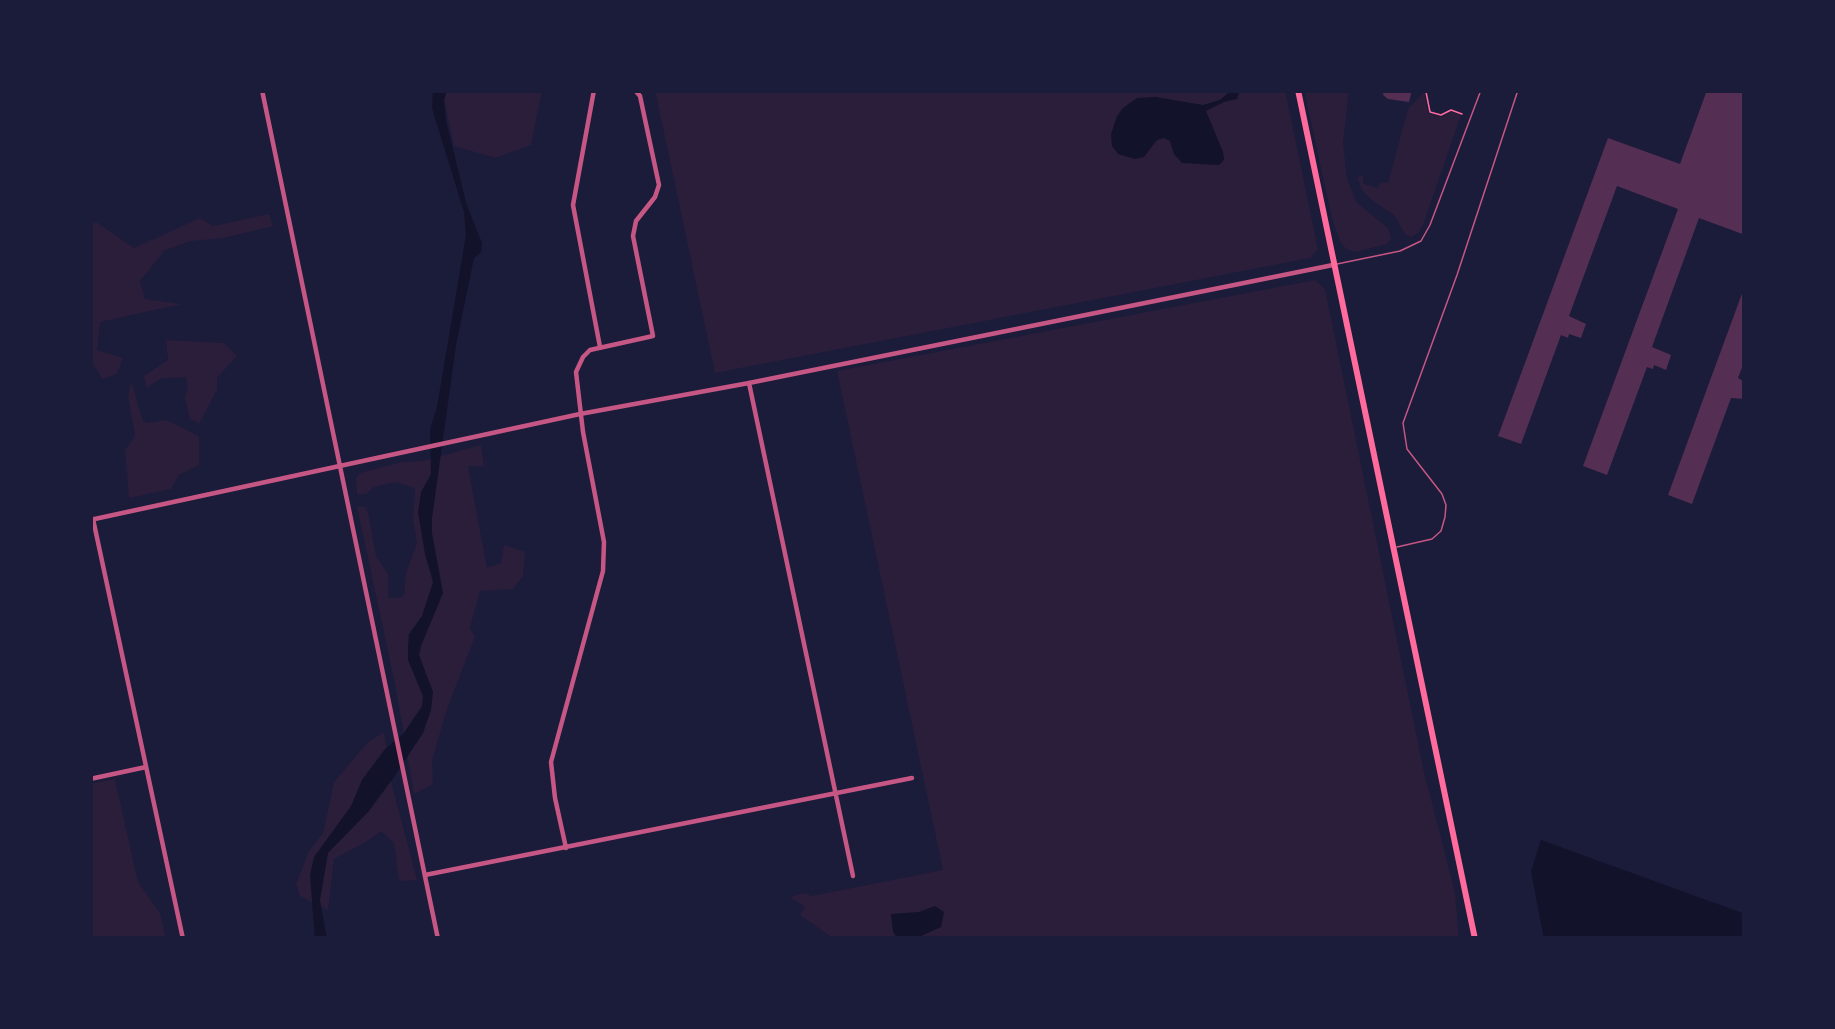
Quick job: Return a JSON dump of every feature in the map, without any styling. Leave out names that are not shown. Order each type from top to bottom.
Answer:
[{"type":"main road","points":[[1298,90],[1475,939]]},
{"type":"street","points":[[262,90],[439,939]]},
{"type":"street","points":[[594,90],[572,205],[600,347]]},
{"type":"street","points":[[566,848],[550,762],[603,571],[604,542],[576,372],[583,357],[600,347],[653,336],[633,236],[636,221],[659,185],[635,90]]},
{"type":"street","points":[[183,939],[91,520],[461,439],[1333,265]]},
{"type":"street","points":[[749,383],[853,876]]},
{"type":"street","points":[[90,779],[146,767]]},
{"type":"street","points":[[425,875],[913,778]]},
{"type":"lane","points":[[1333,265],[1420,242],[1481,90]]},
{"type":"lane","points":[[1393,548],[1432,539],[1441,531],[1445,517],[1442,494],[1407,449],[1403,423],[1518,90]]},
{"type":"path","points":[[1420,90],[1426,92],[1430,112],[1462,114]]},
{"type":"shaded area","points":[[433,90],[447,90],[446,120],[466,203],[482,243],[474,258],[456,345],[432,518],[443,593],[419,655],[433,692],[431,710],[423,733],[394,777],[328,853],[320,900],[327,939],[315,939],[310,875],[314,857],[351,806],[362,780],[422,706],[423,696],[408,660],[409,634],[422,616],[433,582],[418,512],[421,492],[431,474],[430,429],[466,235],[464,212],[432,108]]},
{"type":"shaded area","points":[[447,90],[542,90],[531,145],[495,158],[454,146],[444,100]]},
{"type":"shaded area","points":[[655,90],[1285,90],[1318,249],[1310,258],[715,373]]},
{"type":"shaded area","points":[[1231,90],[1240,90],[1237,99],[1206,111],[1223,152],[1219,165],[1182,163],[1164,138],[1144,157],[1135,159],[1118,154],[1112,146],[1117,116],[1137,98],[1203,105],[1220,100]]},
{"type":"shaded area","points":[[1304,90],[1349,90],[1343,143],[1347,179],[1357,203],[1388,228],[1391,238],[1387,244],[1355,252],[1340,241]]},
{"type":"shaded area","points":[[1424,92],[1428,113],[1461,115],[1423,225],[1411,237],[1395,216],[1362,190],[1357,177],[1363,176],[1363,184],[1378,188],[1381,182],[1388,183],[1408,109]]},
{"type":"shaded area","points":[[269,214],[273,226],[165,250],[140,281],[145,299],[182,304],[100,322],[97,350],[123,358],[117,374],[102,379],[90,358],[90,223],[96,222],[134,248],[200,218],[213,226]]},
{"type":"shaded area","points":[[1315,280],[1325,289],[1424,772],[1455,892],[1459,939],[834,939],[800,915],[805,907],[790,897],[943,870],[837,371]]},
{"type":"shaded area","points":[[166,340],[224,343],[237,356],[217,378],[217,390],[199,424],[190,419],[186,377],[162,378],[146,388],[144,376],[168,360]]},
{"type":"shaded area","points":[[131,381],[143,421],[166,420],[199,436],[199,465],[179,475],[171,489],[129,498],[125,451],[135,435],[128,396]]},
{"type":"shaded area","points":[[481,445],[484,466],[468,466],[487,568],[501,563],[504,545],[525,552],[523,576],[513,589],[480,591],[470,628],[475,637],[432,760],[433,784],[414,794],[357,507],[368,512],[376,556],[388,574],[388,598],[400,598],[417,543],[415,488],[395,482],[357,494],[356,478],[360,473]]},
{"type":"shaded area","points":[[384,732],[392,785],[417,880],[399,881],[394,843],[381,831],[334,859],[328,910],[300,896],[296,884],[309,851],[323,833],[334,782],[368,742]]},
{"type":"shaded area","points":[[115,779],[138,882],[160,913],[166,939],[90,939],[90,784]]},
{"type":"shaded area","points":[[1541,840],[1745,914],[1745,939],[1544,939],[1531,871]]},
{"type":"shaded area","points":[[935,906],[944,912],[941,927],[898,939],[891,914]]},
{"type":"building","points":[[1384,90],[1412,90],[1409,102],[1388,99]]},
{"type":"building","points":[[1707,90],[1745,90],[1745,235],[1699,218],[1652,347],[1671,355],[1666,370],[1647,367],[1607,475],[1583,466],[1678,209],[1617,186],[1569,316],[1586,324],[1581,338],[1561,335],[1521,444],[1498,436],[1608,138],[1680,164]]},
{"type":"building","points":[[1744,288],[1745,360],[1738,378],[1745,382],[1745,399],[1731,398],[1692,504],[1668,495]]}]
